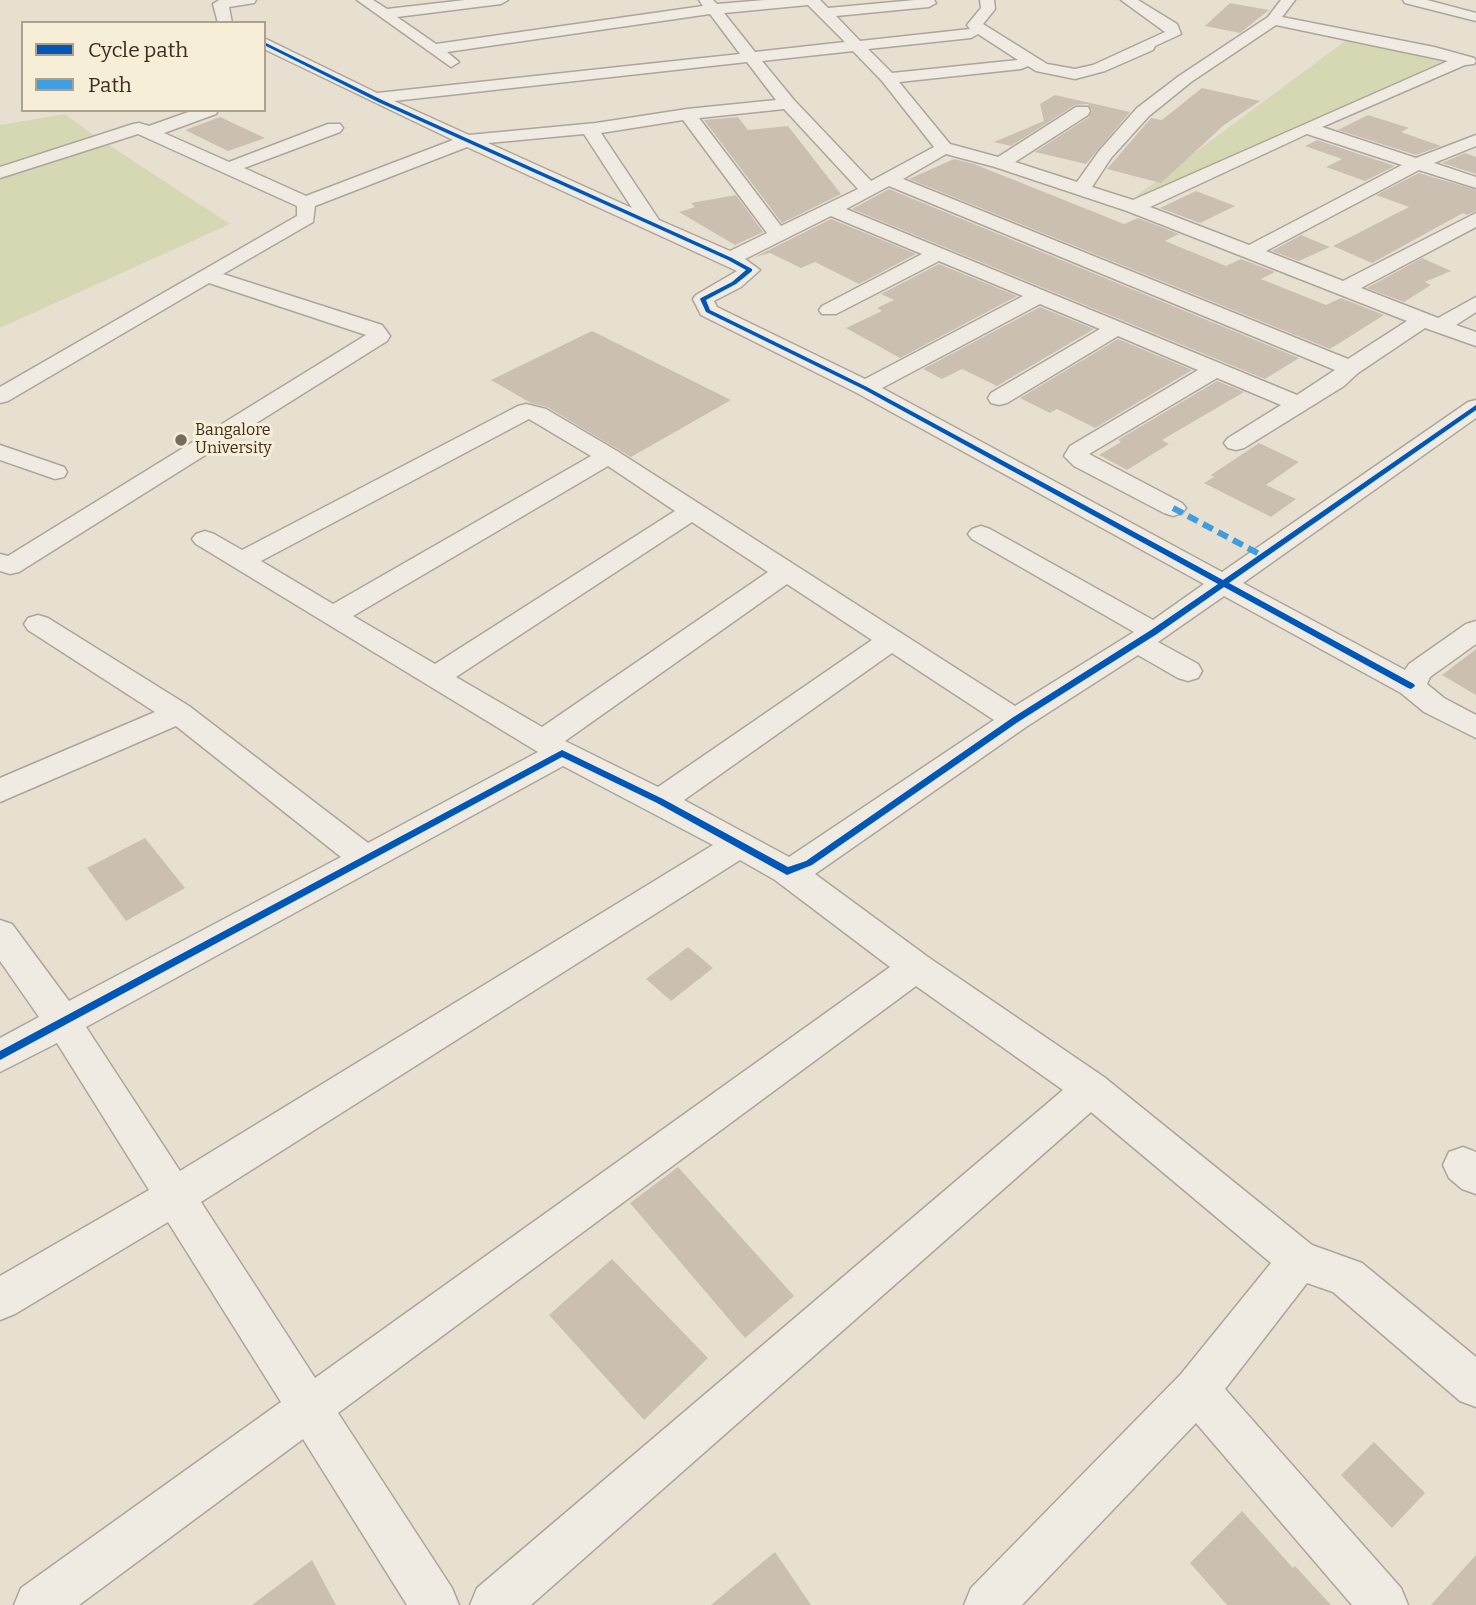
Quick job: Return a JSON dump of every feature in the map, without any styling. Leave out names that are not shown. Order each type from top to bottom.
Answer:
[{"type":"street","points":[[225,21],[225,12],[220,4],[249,0]]},
{"type":"street","points":[[365,0],[486,87]]},
{"type":"street","points":[[384,14],[501,0]]},
{"type":"street","points":[[987,0],[988,9],[974,25],[1042,68],[1083,73],[1129,55],[1154,55],[1146,44],[1173,34],[1174,31],[1128,0]]},
{"type":"street","points":[[1081,190],[1105,155],[1143,112],[1273,20],[1288,0]]},
{"type":"street","points":[[1410,0],[1446,4],[1476,17]]},
{"type":"street","points":[[434,49],[711,4],[929,3]]},
{"type":"street","points":[[711,4],[788,104],[869,190]]},
{"type":"street","points":[[816,4],[888,78],[944,148],[1001,163],[1134,208],[1476,340]]},
{"type":"street","points":[[1273,20],[1434,52],[1469,62]]},
{"type":"street","points":[[375,98],[971,33]]},
{"type":"street","points":[[266,44],[375,98],[650,221],[750,270],[734,283],[703,299],[708,311],[865,388],[1411,686],[1434,705],[1476,728]]},
{"type":"street","points":[[1134,208],[1306,128],[1469,62]]},
{"type":"street","points":[[888,78],[1021,64]]},
{"type":"street","points":[[1175,65],[1197,72]]},
{"type":"street","points":[[0,173],[139,128],[306,203],[469,140],[598,128],[687,114],[788,104]]},
{"type":"street","points":[[1001,163],[1082,111]]},
{"type":"street","points":[[150,132],[205,112]]},
{"type":"street","points":[[687,114],[778,235]]},
{"type":"street","points":[[228,168],[334,128]]},
{"type":"street","points":[[598,128],[592,132],[650,221]]},
{"type":"street","points":[[1306,128],[1476,183]]},
{"type":"street","points":[[1250,252],[1417,164],[1476,140]]},
{"type":"street","points":[[730,259],[869,190],[944,148]]},
{"type":"street","points":[[888,179],[1350,368]]},
{"type":"street","points":[[0,396],[306,218],[306,203]]},
{"type":"street","points":[[831,209],[935,255],[1298,404]]},
{"type":"street","points":[[1345,288],[1476,219]]},
{"type":"street","points":[[829,310],[935,255]]},
{"type":"street","points":[[0,562],[10,566],[379,336],[374,330],[205,275]]},
{"type":"street","points":[[865,388],[1037,297]]},
{"type":"street","points":[[1236,443],[1336,381],[1350,368],[1432,323],[1476,303]]},
{"type":"street","points":[[999,398],[1115,329]]},
{"type":"street","points":[[1173,508],[1076,456],[1078,450],[1215,370]]},
{"type":"street","points":[[787,871],[809,863],[1015,720],[1146,637],[1476,407]]},
{"type":"street","points":[[242,561],[526,411],[538,414],[608,456],[1015,720]]},
{"type":"street","points":[[0,452],[55,472]]},
{"type":"street","points":[[334,615],[608,456]]},
{"type":"street","points":[[435,677],[692,511]]},
{"type":"street","points":[[981,534],[1146,637],[1188,671]]},
{"type":"street","points":[[205,539],[553,746],[660,800],[787,871],[916,967],[1091,1089],[1299,1260],[1347,1278],[1476,1385]]},
{"type":"street","points":[[0,1056],[366,859],[553,746],[786,572]]},
{"type":"street","points":[[38,624],[178,713],[366,859]]},
{"type":"street","points":[[1411,686],[1419,671],[1476,630]]},
{"type":"street","points":[[660,800],[892,640]]},
{"type":"street","points":[[0,791],[178,713]]},
{"type":"street","points":[[0,1298],[175,1196],[739,845]]},
{"type":"street","points":[[0,934],[64,1023],[435,1605]]},
{"type":"street","points":[[38,1605],[916,967]]},
{"type":"street","points":[[494,1605],[1091,1089]]},
{"type":"street","points":[[988,1605],[1197,1390],[1299,1260]]},
{"type":"street","points":[[1197,1390],[1384,1605]]},
{"type":"green space","points":[[1348,39],[1429,56],[1460,67],[1145,199],[1136,196]]},
{"type":"green space","points":[[65,114],[230,224],[0,328],[0,125]]},
{"type":"building","points":[[1230,3],[1269,10],[1240,33],[1205,26]]},
{"type":"building","points":[[1202,88],[1260,101],[1224,125],[1161,183],[1107,169],[1151,118],[1162,120]]},
{"type":"building","points":[[1055,95],[1130,112],[1086,164],[1035,152],[1089,117],[1092,110],[1088,104],[1075,105],[1011,146],[994,142],[1044,121],[1040,104]]},
{"type":"building","points":[[1368,115],[1409,128],[1401,132],[1441,146],[1416,155],[1338,130]]},
{"type":"building","points":[[220,117],[265,138],[228,151],[185,130]]},
{"type":"building","points":[[738,117],[748,130],[788,126],[841,194],[782,223],[704,120]]},
{"type":"building","points":[[1317,140],[1395,166],[1365,181],[1326,167],[1342,159],[1305,146]]},
{"type":"building","points":[[1465,153],[1476,157],[1476,174],[1442,163]]},
{"type":"building","points":[[954,159],[974,164],[1124,224],[1138,218],[1179,234],[1165,241],[1226,266],[1241,259],[1275,272],[1261,279],[1326,305],[1341,298],[1384,315],[1330,349],[909,179]]},
{"type":"building","points":[[1419,173],[1476,190],[1476,211],[1467,215],[1463,213],[1372,263],[1333,246],[1409,207],[1376,195]]},
{"type":"building","points":[[889,189],[1299,358],[1265,379],[852,209]]},
{"type":"building","points":[[1196,191],[1235,206],[1200,223],[1160,208]]},
{"type":"building","points":[[736,195],[763,232],[735,245],[679,212],[695,207],[691,203]]},
{"type":"building","points":[[831,219],[916,254],[859,284],[815,262],[801,268],[770,253],[755,257]]},
{"type":"building","points":[[1301,235],[1330,247],[1299,261],[1272,251]]},
{"type":"building","points":[[1422,258],[1451,271],[1425,282],[1431,285],[1404,302],[1367,288]]},
{"type":"building","points":[[939,264],[1017,296],[900,358],[846,328],[882,311],[877,308],[894,300],[881,294]]},
{"type":"building","points":[[1040,307],[1094,329],[997,386],[962,369],[942,379],[923,369]]},
{"type":"building","points":[[592,331],[731,400],[631,457],[547,407],[531,403],[491,380]]},
{"type":"building","points":[[1118,339],[1192,370],[1095,428],[1057,409],[1050,413],[1020,398]]},
{"type":"building","points":[[1217,381],[1244,392],[1162,440],[1169,444],[1127,470],[1099,455],[1121,442],[1118,440]]},
{"type":"building","points":[[1259,443],[1299,462],[1266,485],[1296,499],[1271,517],[1204,483],[1214,477],[1211,475]]},
{"type":"building","points":[[1476,649],[1476,695],[1442,675]]},
{"type":"building","points":[[145,838],[185,888],[126,921],[87,868]]},
{"type":"building","points":[[688,947],[713,968],[671,1001],[646,979]]},
{"type":"building","points":[[678,1167],[794,1296],[745,1338],[630,1203]]},
{"type":"building","points":[[612,1259],[708,1358],[644,1420],[549,1315]]},
{"type":"building","points":[[1374,1442],[1425,1493],[1392,1528],[1341,1475]]},
{"type":"building","points":[[1242,1511],[1293,1568],[1295,1566],[1331,1605],[1227,1605],[1190,1563]]},
{"type":"building","points":[[775,1552],[811,1605],[711,1605]]},
{"type":"building","points":[[1476,1555],[1476,1605],[1431,1605]]},
{"type":"building","points":[[312,1560],[336,1605],[252,1605]]},
{"type":"marked path","points":[[1173,508],[1263,556]]},
{"type":"cycle path","points":[[266,44],[380,101],[750,270],[734,283],[703,299],[708,311],[865,388],[1411,686]]},
{"type":"cycle path","points":[[0,1056],[562,753],[660,801],[787,871],[809,863],[1015,720],[1154,632],[1476,407]]},
{"type":"place","name":"Bangalore University","points":[[181,440]]}]
